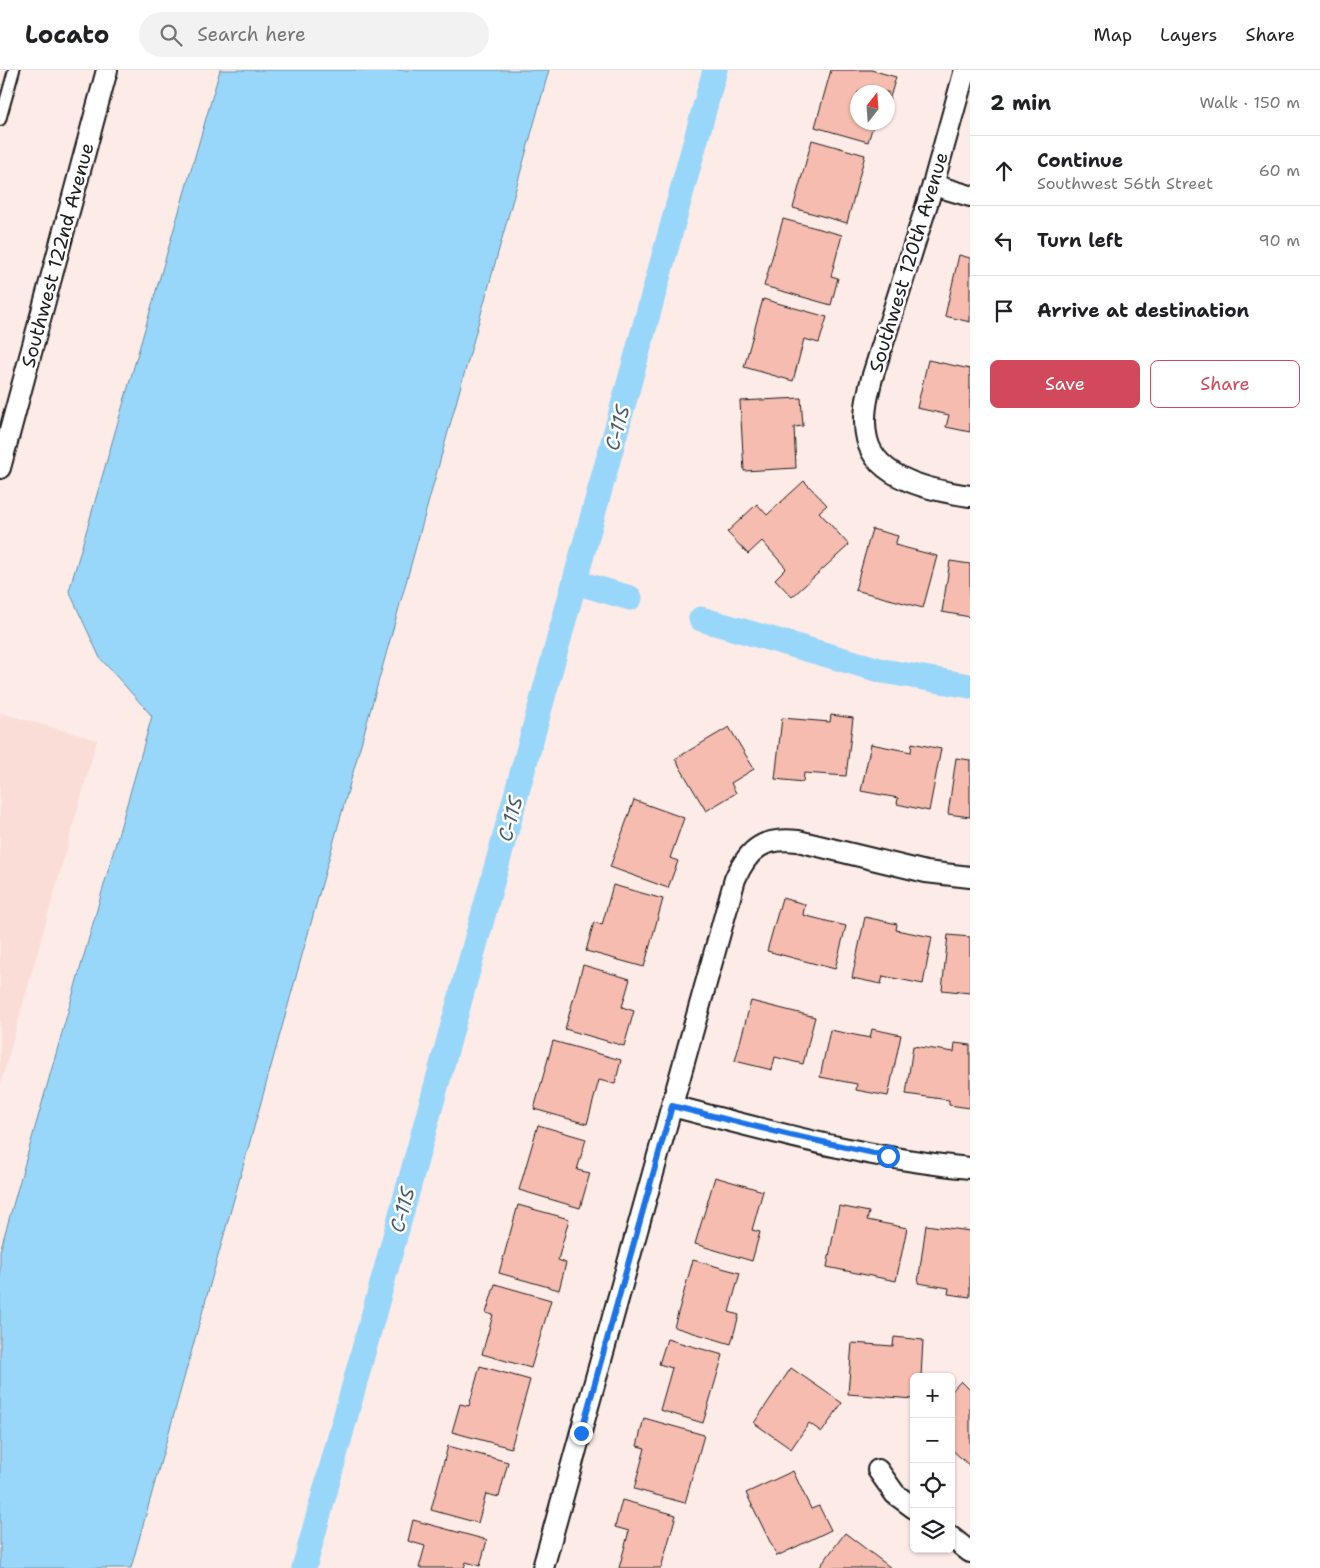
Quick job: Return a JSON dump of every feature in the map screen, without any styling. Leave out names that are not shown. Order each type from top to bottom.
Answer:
[{"type":"street","name":"Southwest 122nd Avenue","points":[[0,468],[107,70]]},
{"type":"street","name":"Southwest 120th Avenue","points":[[965,70],[933,185],[868,392],[866,431],[867,440],[873,454],[880,464],[890,472],[928,487],[970,496]]},
{"type":"street","points":[[933,185],[970,196]]},
{"type":"street","points":[[543,1568],[735,878],[740,866],[748,854],[757,846],[784,839],[926,872],[970,877]]},
{"type":"street","points":[[672,1106],[872,1154],[970,1168]]},
{"type":"street","points":[[878,1470],[895,1494],[910,1505]]},
{"type":"street","points":[[955,1540],[970,1552]]},
{"type":"street","points":[[965,1568],[970,1561]]},
{"type":"lane","points":[[0,120],[14,70]]},
{"type":"shaded area","points":[[0,713],[97,740],[0,1086]]},
{"type":"water","points":[[220,70],[549,70],[131,1568],[0,1568],[0,1251],[152,716],[100,658],[69,591]]},
{"type":"building","points":[[831,70],[871,70],[896,77],[894,85],[850,85],[850,130],[872,130],[868,142],[815,127]]},
{"type":"building","points":[[812,140],[865,155],[847,223],[793,208]]},
{"type":"building","points":[[783,219],[842,235],[831,276],[838,278],[831,305],[764,286]]},
{"type":"building","points":[[959,255],[970,258],[970,322],[945,316]]},
{"type":"building","points":[[763,299],[827,317],[819,343],[804,339],[793,381],[744,367]]},
{"type":"building","points":[[928,360],[970,369],[970,432],[946,427],[949,415],[917,408]]},
{"type":"building","points":[[801,398],[803,426],[794,427],[796,468],[744,471],[740,401]]},
{"type":"building","points":[[804,481],[827,505],[819,512],[849,545],[792,597],[775,579],[786,568],[762,541],[748,554],[727,532],[757,504],[767,515]]},
{"type":"building","points":[[872,529],[898,536],[895,545],[937,556],[923,608],[855,590]]},
{"type":"building","points":[[950,561],[970,564],[970,617],[942,612]]},
{"type":"building","points":[[831,715],[853,718],[846,776],[804,773],[803,782],[775,779],[782,718],[830,722]]},
{"type":"building","points":[[729,727],[754,769],[731,783],[736,793],[706,811],[675,759]]},
{"type":"building","points":[[912,743],[941,749],[929,811],[897,804],[898,798],[861,791],[871,744],[911,752]]},
{"type":"building","points":[[956,758],[970,760],[970,817],[948,814]]},
{"type":"building","points":[[634,800],[684,818],[670,858],[678,861],[668,888],[610,867]]},
{"type":"building","points":[[613,885],[663,899],[644,967],[586,951],[594,922],[602,925]]},
{"type":"building","points":[[782,898],[805,904],[803,915],[846,926],[835,969],[767,951]]},
{"type":"building","points":[[865,917],[897,924],[896,930],[932,937],[923,984],[883,976],[881,984],[852,978]]},
{"type":"building","points":[[948,935],[970,937],[970,993],[942,990]]},
{"type":"building","points":[[583,965],[630,979],[622,1007],[634,1011],[624,1046],[565,1029]]},
{"type":"building","points":[[751,1001],[815,1017],[803,1064],[775,1057],[772,1070],[735,1061]]},
{"type":"building","points":[[872,1029],[901,1035],[888,1096],[856,1090],[857,1084],[820,1077],[830,1030],[870,1038]]},
{"type":"building","points":[[553,1041],[621,1060],[615,1084],[599,1080],[587,1124],[534,1109]]},
{"type":"building","points":[[955,1043],[970,1045],[970,1108],[949,1105],[949,1100],[906,1094],[913,1046],[954,1052]]},
{"type":"building","points":[[538,1125],[586,1139],[577,1170],[590,1173],[580,1208],[519,1190]]},
{"type":"building","points":[[715,1177],[763,1191],[752,1230],[760,1232],[752,1261],[695,1244]]},
{"type":"building","points":[[518,1205],[569,1219],[558,1260],[566,1263],[559,1290],[499,1273]]},
{"type":"building","points":[[839,1206],[869,1212],[867,1220],[907,1228],[896,1281],[827,1267]]},
{"type":"building","points":[[926,1225],[970,1231],[970,1297],[948,1294],[949,1288],[918,1283]]},
{"type":"building","points":[[693,1260],[740,1273],[729,1312],[739,1315],[731,1344],[674,1327]]},
{"type":"building","points":[[495,1284],[551,1300],[531,1368],[482,1354],[493,1315],[486,1313]]},
{"type":"building","points":[[894,1337],[923,1340],[921,1373],[910,1373],[910,1399],[848,1394],[852,1343],[893,1346]]},
{"type":"building","points":[[667,1339],[723,1355],[703,1423],[660,1410],[672,1368],[659,1364]]},
{"type":"building","points":[[480,1366],[530,1380],[511,1448],[452,1432],[460,1404],[469,1406]]},
{"type":"building","points":[[791,1368],[842,1403],[822,1432],[809,1423],[791,1449],[754,1423]]},
{"type":"building","points":[[961,1381],[970,1390],[970,1466],[955,1453],[955,1388]]},
{"type":"building","points":[[644,1418],[704,1435],[685,1503],[634,1489],[645,1448],[637,1446]]},
{"type":"building","points":[[448,1446],[508,1462],[499,1497],[486,1494],[478,1523],[431,1510]]},
{"type":"building","points":[[793,1471],[811,1509],[819,1506],[831,1530],[777,1556],[746,1493]]},
{"type":"building","points":[[622,1500],[676,1515],[661,1568],[619,1568],[629,1531],[615,1527]]},
{"type":"building","points":[[413,1520],[487,1540],[480,1566],[466,1562],[464,1568],[419,1568],[425,1546],[408,1541]]},
{"type":"building","points":[[845,1533],[891,1568],[819,1568]]},
{"type":"waterway","name":"C-11S","points":[[304,1568],[715,70]]},
{"type":"waterway","points":[[575,582],[630,598]]},
{"type":"waterway","points":[[701,619],[883,671],[970,686]]},
{"type":"route","points":[[581,1433],[672,1106],[872,1154],[888,1156]]}]
